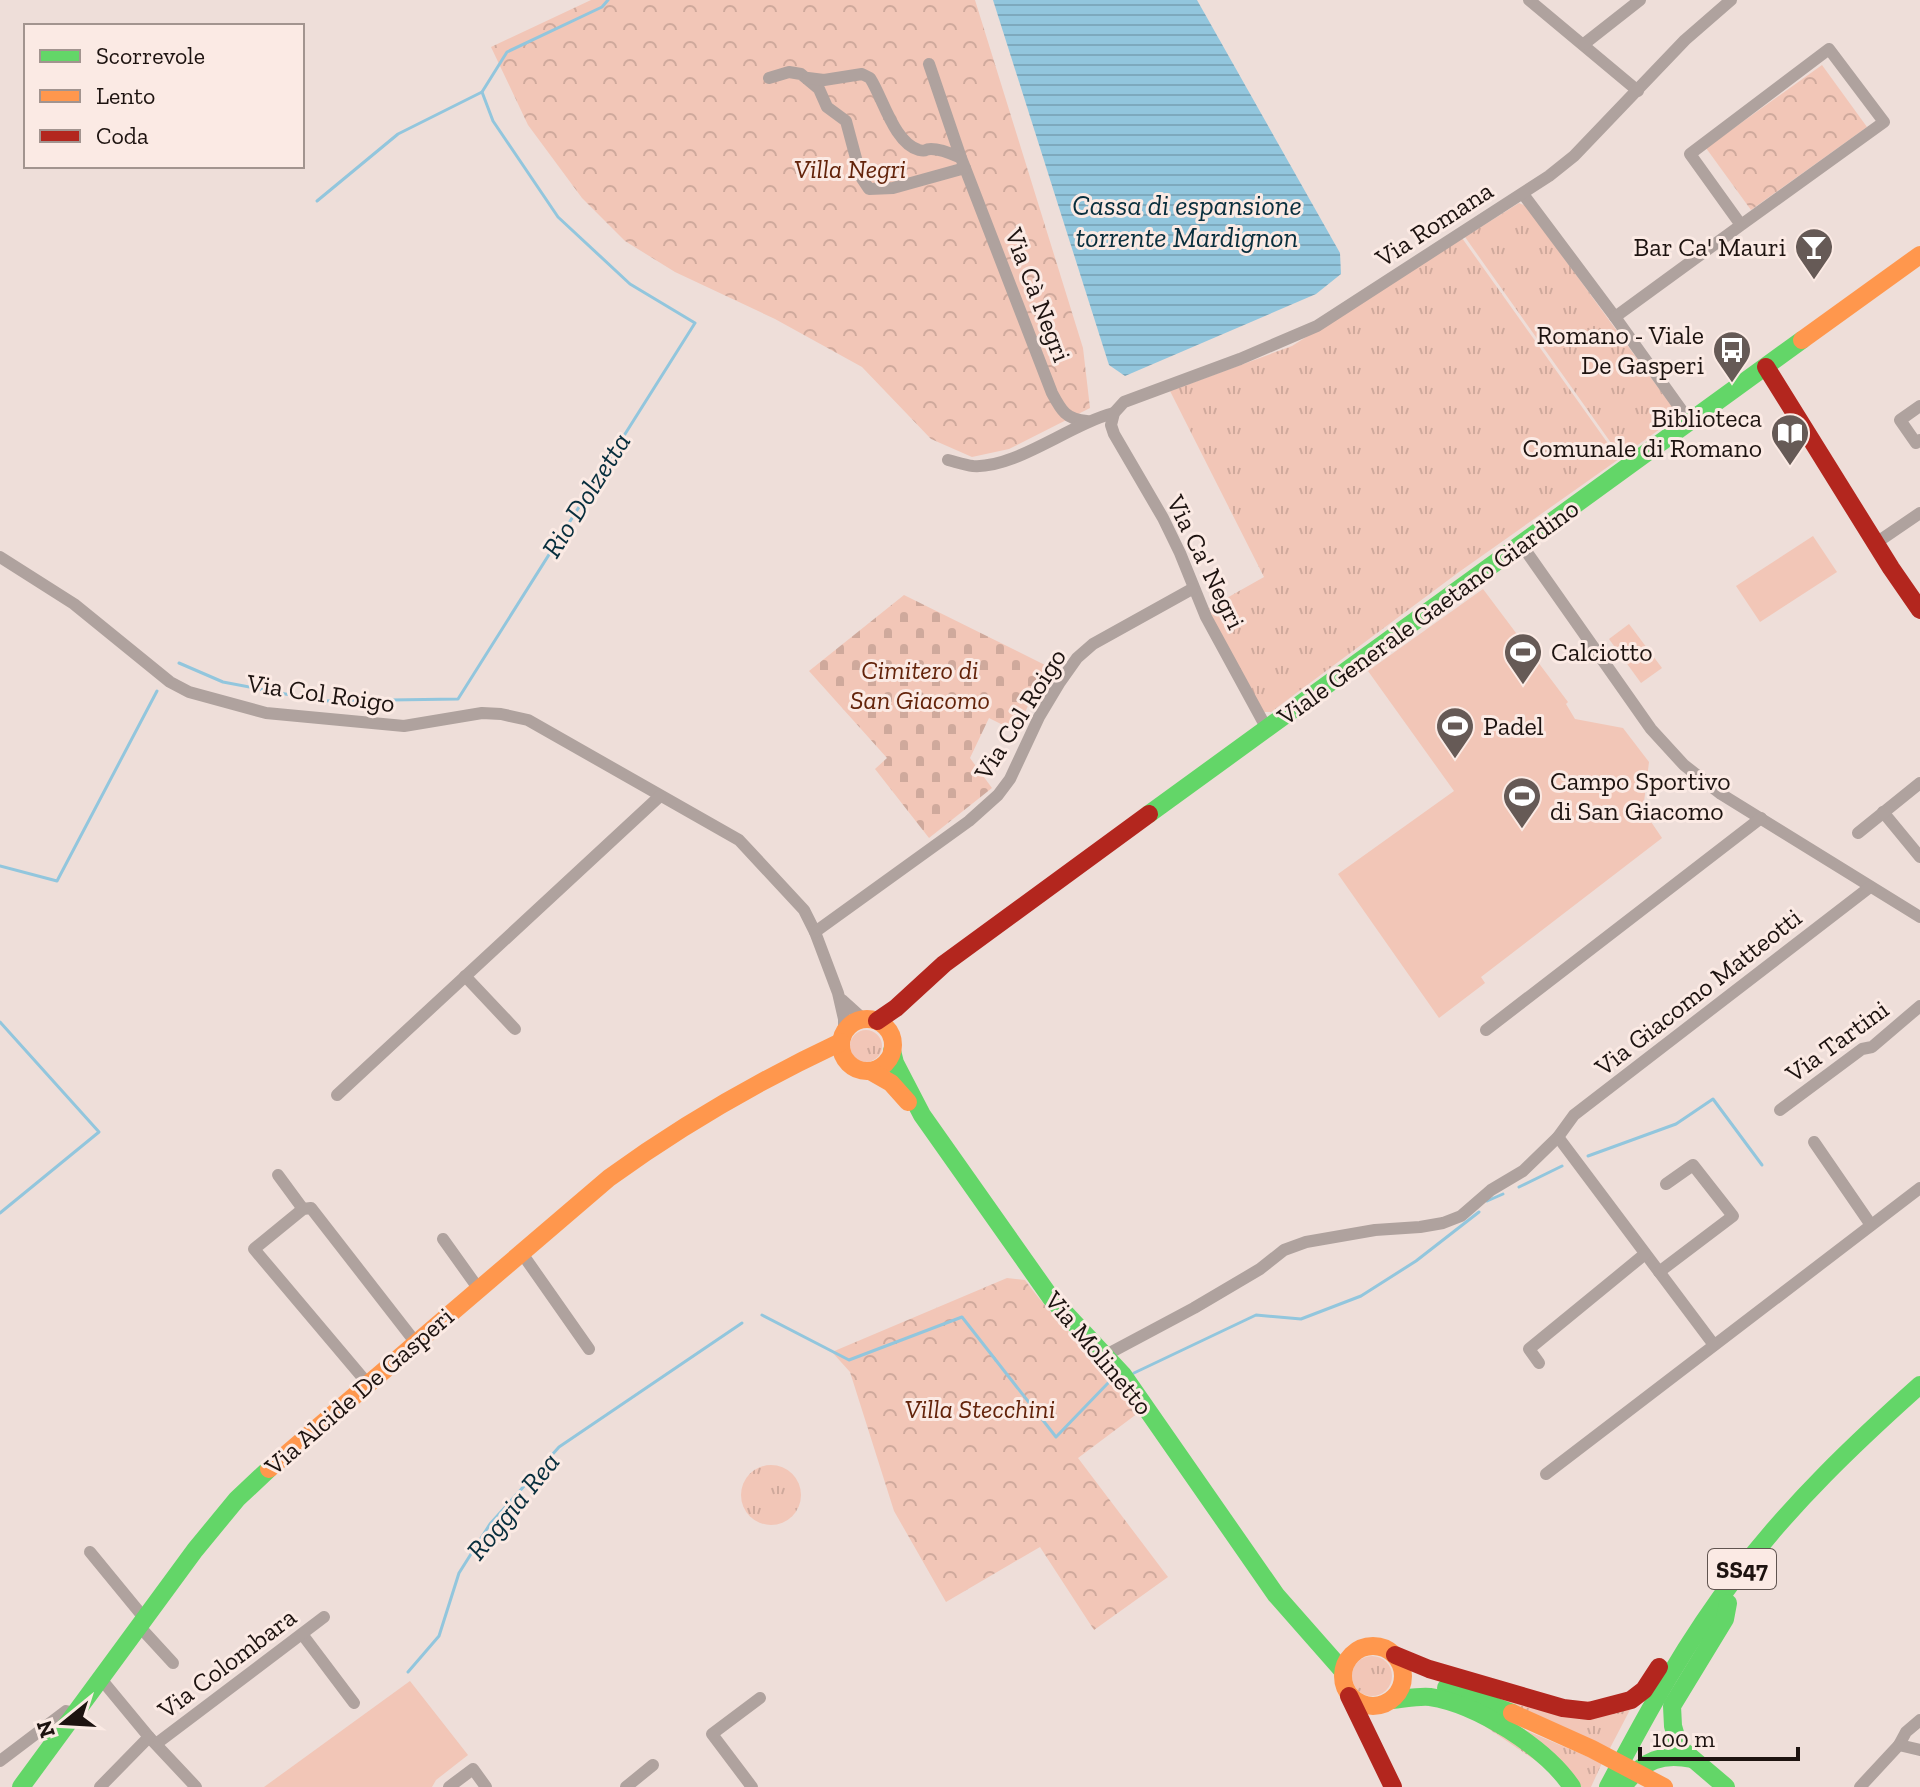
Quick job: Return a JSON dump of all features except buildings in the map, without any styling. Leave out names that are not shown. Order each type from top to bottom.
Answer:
[{"type":"main road","name":"Viale Generale Gaetano Giardino","points":[[870,1020],[896,1008],[937,970],[1920,255]]},
{"type":"main road","points":[[1766,367],[1920,610]]},
{"type":"main road","name":"Viale Generale Gaetano Giardino","points":[[892,1045],[901,1017],[937,970]]},
{"type":"main road","points":[[870,1020],[889,1031],[892,1045],[884,1064],[870,1071],[855,1068],[844,1058],[842,1037],[848,1026],[870,1020]]},
{"type":"main road","name":"Via Alcide De Gasperi","points":[[21,1787],[215,1522],[298,1443],[609,1178],[774,1073],[842,1037]]},
{"type":"main road","name":"Via Molinetto","points":[[892,1045],[895,1063],[922,1115],[1001,1229],[1051,1298],[1123,1375],[1276,1595],[1343,1671]]},
{"type":"main road","name":"Via Alcide De Gasperi","points":[[774,1073],[833,1062],[849,1064]]},
{"type":"main road","name":"Via Molinetto","points":[[870,1071],[891,1083],[922,1115]]},
{"type":"main road","name":"SS47","points":[[1608,1787],[1660,1689],[1767,1537],[1880,1419],[1920,1385]]},
{"type":"main road","name":"SS47","points":[[1622,1787],[1655,1721],[1728,1603],[1793,1526],[1920,1399]]},
{"type":"main road","name":"Via Molinetto","points":[[1304,1629],[1358,1650],[1377,1646],[1429,1669],[1563,1708],[1589,1711],[1618,1705],[1644,1690],[1699,1608],[1737,1562],[1767,1537]]},
{"type":"main road","points":[[1726,1787],[1679,1747],[1672,1706],[1725,1619],[1728,1603]]},
{"type":"main road","points":[[1358,1650],[1351,1655],[1343,1671],[1346,1691],[1393,1787]]},
{"type":"main road","points":[[1370,1736],[1384,1703],[1402,1683],[1403,1673],[1395,1655]]},
{"type":"main road","points":[[1403,1673],[1512,1713],[1592,1749],[1664,1787]]},
{"type":"main road","points":[[1346,1691],[1359,1703],[1433,1698],[1490,1722],[1549,1757],[1562,1770],[1572,1787]]},
{"type":"main road","points":[[1622,1787],[1646,1760],[1661,1755],[1692,1759]]},
{"type":"street","points":[[1529,0],[1638,91]]},
{"type":"street","name":"Via Romana","points":[[1114,413],[1120,405],[1137,396],[1240,359],[1317,326],[1523,194],[1574,156],[1685,40],[1731,0]]},
{"type":"street","points":[[1584,44],[1635,1]]},
{"type":"street","points":[[1615,317],[1884,122],[1829,49],[1690,154],[1741,225]]},
{"type":"street","name":"Via Cà Negri","points":[[929,64],[963,163],[1052,393],[1063,414],[1074,420],[1087,421]]},
{"type":"street","points":[[769,78],[789,72],[824,80],[862,74],[870,78],[894,126],[912,147],[922,151],[946,152],[963,163]]},
{"type":"street","points":[[808,78],[819,89],[827,107],[846,121],[861,177],[869,189],[893,188],[963,163]]},
{"type":"street","points":[[1523,194],[1690,422]]},
{"type":"street","points":[[1920,406],[1900,420],[1916,443],[1920,440]]},
{"type":"street","points":[[948,460],[973,466],[998,463],[1087,421],[1114,413]]},
{"type":"street","name":"Via Ca' Negri","points":[[1114,413],[1111,425],[1114,434],[1163,518],[1188,571],[1192,589],[1267,729]]},
{"type":"street","points":[[1876,543],[1920,513]]},
{"type":"street","points":[[1521,544],[1651,729],[1673,755],[1707,784],[1920,917]]},
{"type":"street","name":"Via Col Roigo","points":[[0,557],[74,604],[170,682],[189,692],[266,713],[391,725],[404,726],[482,713],[528,720],[739,840],[804,910],[839,997],[844,1019],[842,1037]]},
{"type":"street","name":"Via Col Roigo","points":[[815,932],[969,821],[998,795],[1010,779],[1039,717],[1077,658],[1093,644],[1192,589]]},
{"type":"street","points":[[1858,833],[1920,783]]},
{"type":"street","points":[[337,1095],[660,796]]},
{"type":"street","points":[[1883,812],[1920,857]]},
{"type":"street","points":[[1486,1030],[1761,818]]},
{"type":"street","name":"Via Giacomo Matteotti","points":[[1104,1356],[1247,1277],[1284,1250],[1306,1242],[1375,1230],[1420,1227],[1461,1216],[1491,1190],[1523,1171],[1558,1137],[1574,1115],[1870,887]]},
{"type":"street","points":[[465,976],[515,1029]]},
{"type":"street","name":"Via Col Roigo","points":[[839,997],[870,1020]]},
{"type":"street","name":"Via Tartini","points":[[1780,1110],[1862,1049],[1872,1047],[1920,1006]]},
{"type":"street","points":[[1558,1137],[1714,1345]]},
{"type":"street","points":[[1814,1142],[1871,1225]]},
{"type":"street","points":[[1659,1272],[1733,1216],[1693,1165],[1666,1184]]},
{"type":"street","points":[[278,1175],[303,1209]]},
{"type":"street","points":[[1546,1474],[1920,1188]]},
{"type":"street","points":[[368,1384],[254,1249],[303,1209],[315,1210],[416,1343]]},
{"type":"street","points":[[443,1239],[478,1288]]},
{"type":"street","points":[[521,1252],[589,1349]]},
{"type":"street","points":[[1539,1363],[1529,1349],[1645,1254]]},
{"type":"street","points":[[90,1552],[173,1663]]},
{"type":"street","name":"Via Colombara","points":[[100,1787],[153,1741],[324,1617]]},
{"type":"street","points":[[302,1634],[354,1703]]},
{"type":"street","points":[[101,1679],[196,1787]]},
{"type":"street","points":[[752,1787],[712,1734],[760,1698]]},
{"type":"street","points":[[0,1761],[66,1711],[75,1713]]},
{"type":"street","points":[[1860,1787],[1899,1745],[1906,1732],[1920,1720]]},
{"type":"street","points":[[1899,1745],[1920,1750]]},
{"type":"street","points":[[626,1787],[653,1765]]},
{"type":"street","points":[[449,1787],[473,1769],[486,1787]]},
{"type":"green space","name":"Villa Negri","points":[[591,0],[975,0],[1083,348],[1090,408],[1009,449],[972,457],[931,439],[862,367],[775,319],[675,272],[625,241],[582,198],[528,125],[491,47]]},
{"type":"green space","points":[[1822,65],[1867,127],[1751,210],[1706,148]]},
{"type":"green space","points":[[1519,203],[1526,206],[1673,408],[1670,410],[1674,419],[1621,457],[1465,237]]},
{"type":"green space","points":[[1462,238],[1619,459],[1459,572],[1271,712],[1264,712],[1208,611],[1264,577],[1170,391],[1292,346]]},
{"type":"green space","points":[[1813,536],[1837,572],[1760,622],[1736,586]]},
{"type":"green space","points":[[1483,589],[1568,702],[1566,704],[1575,719],[1623,728],[1649,762],[1643,810],[1662,838],[1481,977],[1485,983],[1439,1018],[1338,874],[1454,791],[1368,671]]},
{"type":"green space","name":"Cimitero di San Giacomo","points":[[904,595],[1045,665],[1017,732],[989,718],[970,758],[992,788],[929,838],[875,769],[887,758],[809,671]]},
{"type":"green space","points":[[1629,624],[1662,668],[1641,683],[1609,639]]},
{"type":"green space","points":[[866,1030],[877,1035],[882,1046],[877,1057],[866,1062],[855,1057],[850,1046],[855,1035]]},
{"type":"green space","name":"Villa Stecchini","points":[[1007,1278],[1025,1280],[1138,1413],[1078,1458],[1168,1577],[1094,1630],[1040,1547],[946,1602],[894,1511],[850,1372],[832,1352]]},
{"type":"green space","points":[[771,1465],[782,1467],[792,1474],[799,1484],[799,1506],[792,1516],[782,1523],[771,1525],[760,1523],[750,1516],[743,1506],[741,1495],[743,1484],[750,1474],[760,1467]]},
{"type":"green space","points":[[1372,1656],[1386,1662],[1392,1676],[1386,1690],[1372,1696],[1358,1690],[1352,1676],[1358,1662]]},
{"type":"green space","points":[[1438,1675],[1517,1697],[1633,1704],[1609,1750]]},
{"type":"green space","points":[[410,1681],[468,1755],[436,1780],[432,1787],[264,1787]]},
{"type":"green space","points":[[1428,1688],[1602,1763],[1591,1787],[1575,1787]]},
{"type":"water","name":"Cassa di espansione torrente Mardignon","points":[[993,0],[1197,0],[1340,253],[1341,274],[1316,294],[1125,376],[1109,365]]},
{"type":"waterway","name":"Rio Dolzetta","points":[[179,663],[223,682],[322,701],[458,699],[695,323],[630,284],[558,217],[493,121],[482,92],[507,52],[602,7],[608,0]]},
{"type":"waterway","name":"Rio Dolzetta","points":[[317,201],[398,134],[482,92]]},
{"type":"waterway","name":"Rio Dolzetta","points":[[0,866],[57,881],[157,691]]},
{"type":"waterway","name":"Rio Dolzetta","points":[[0,1022],[99,1132],[0,1213]]},
{"type":"waterway","name":"Roggia Rea","points":[[1588,1156],[1676,1124],[1713,1099],[1762,1165]]},
{"type":"waterway","name":"Roggia Rea","points":[[1519,1187],[1562,1166]]},
{"type":"waterway","name":"Roggia Rea","points":[[1487,1201],[1503,1194]]},
{"type":"waterway","name":"Roggia Rea","points":[[1134,1373],[1256,1315],[1301,1319],[1361,1296],[1416,1261],[1479,1212]]},
{"type":"waterway","name":"Roggia Rea","points":[[762,1315],[849,1360],[962,1317],[1056,1437],[1109,1382]]},
{"type":"waterway","name":"Roggia Rea","points":[[408,1672],[439,1636],[459,1573],[490,1524],[559,1447],[742,1323]]},
{"type":"traffic: fast","points":[[1149,814],[1802,340]]},
{"type":"traffic: fast","points":[[892,1051],[922,1115],[1051,1298],[1123,1375],[1276,1595],[1343,1671]]},
{"type":"traffic: fast","points":[[1608,1787],[1685,1651],[1738,1574],[1824,1475],[1920,1385]]},
{"type":"traffic: fast","points":[[21,1787],[195,1550],[237,1499],[269,1469]]},
{"type":"traffic: fast","points":[[1726,1787],[1679,1747],[1672,1706],[1725,1619],[1728,1603]]},
{"type":"traffic: fast","points":[[1446,1688],[1512,1713]]},
{"type":"traffic: fast","points":[[1392,1700],[1430,1697],[1449,1701],[1489,1718],[1545,1757],[1572,1787]]},
{"type":"traffic: fast","points":[[1625,1784],[1639,1769],[1654,1760],[1672,1757],[1692,1759]]},
{"type":"traffic: slow","points":[[1802,340],[1920,255]]},
{"type":"traffic: slow","points":[[867,1019],[885,1027],[893,1045],[885,1063],[867,1071],[849,1063],[841,1045],[849,1027],[867,1019]]},
{"type":"traffic: slow","points":[[269,1469],[609,1178],[722,1104],[841,1042]]},
{"type":"traffic: slow","points":[[870,1071],[891,1083],[908,1102]]},
{"type":"traffic: slow","points":[[1373,1646],[1385,1648],[1394,1655],[1401,1664],[1403,1676],[1401,1688],[1394,1697],[1385,1704],[1373,1706],[1361,1704],[1352,1697],[1345,1688],[1343,1676],[1345,1664],[1352,1655],[1361,1648],[1373,1646]]},
{"type":"traffic: slow","points":[[1512,1713],[1592,1749],[1664,1787]]},
{"type":"traffic: jam","points":[[1766,367],[1920,610]]},
{"type":"traffic: jam","points":[[877,1021],[896,1008],[944,964],[1149,814]]},
{"type":"traffic: jam","points":[[1395,1655],[1429,1669],[1563,1708],[1589,1711],[1631,1700],[1644,1690],[1659,1667]]},
{"type":"traffic: jam","points":[[1349,1696],[1393,1787]]},
{"type":"place","name":"Bar Ca' Mauri","points":[[1814,281]]},
{"type":"place","name":"Romano - Viale De Gasperi","points":[[1732,384]]},
{"type":"place","name":"Biblioteca Comunale di Romano","points":[[1790,467]]},
{"type":"place","name":"Calciotto","points":[[1523,686]]},
{"type":"place","name":"Padel","points":[[1455,760]]},
{"type":"place","name":"Campo Sportivo di San Giacomo","points":[[1522,830]]}]
